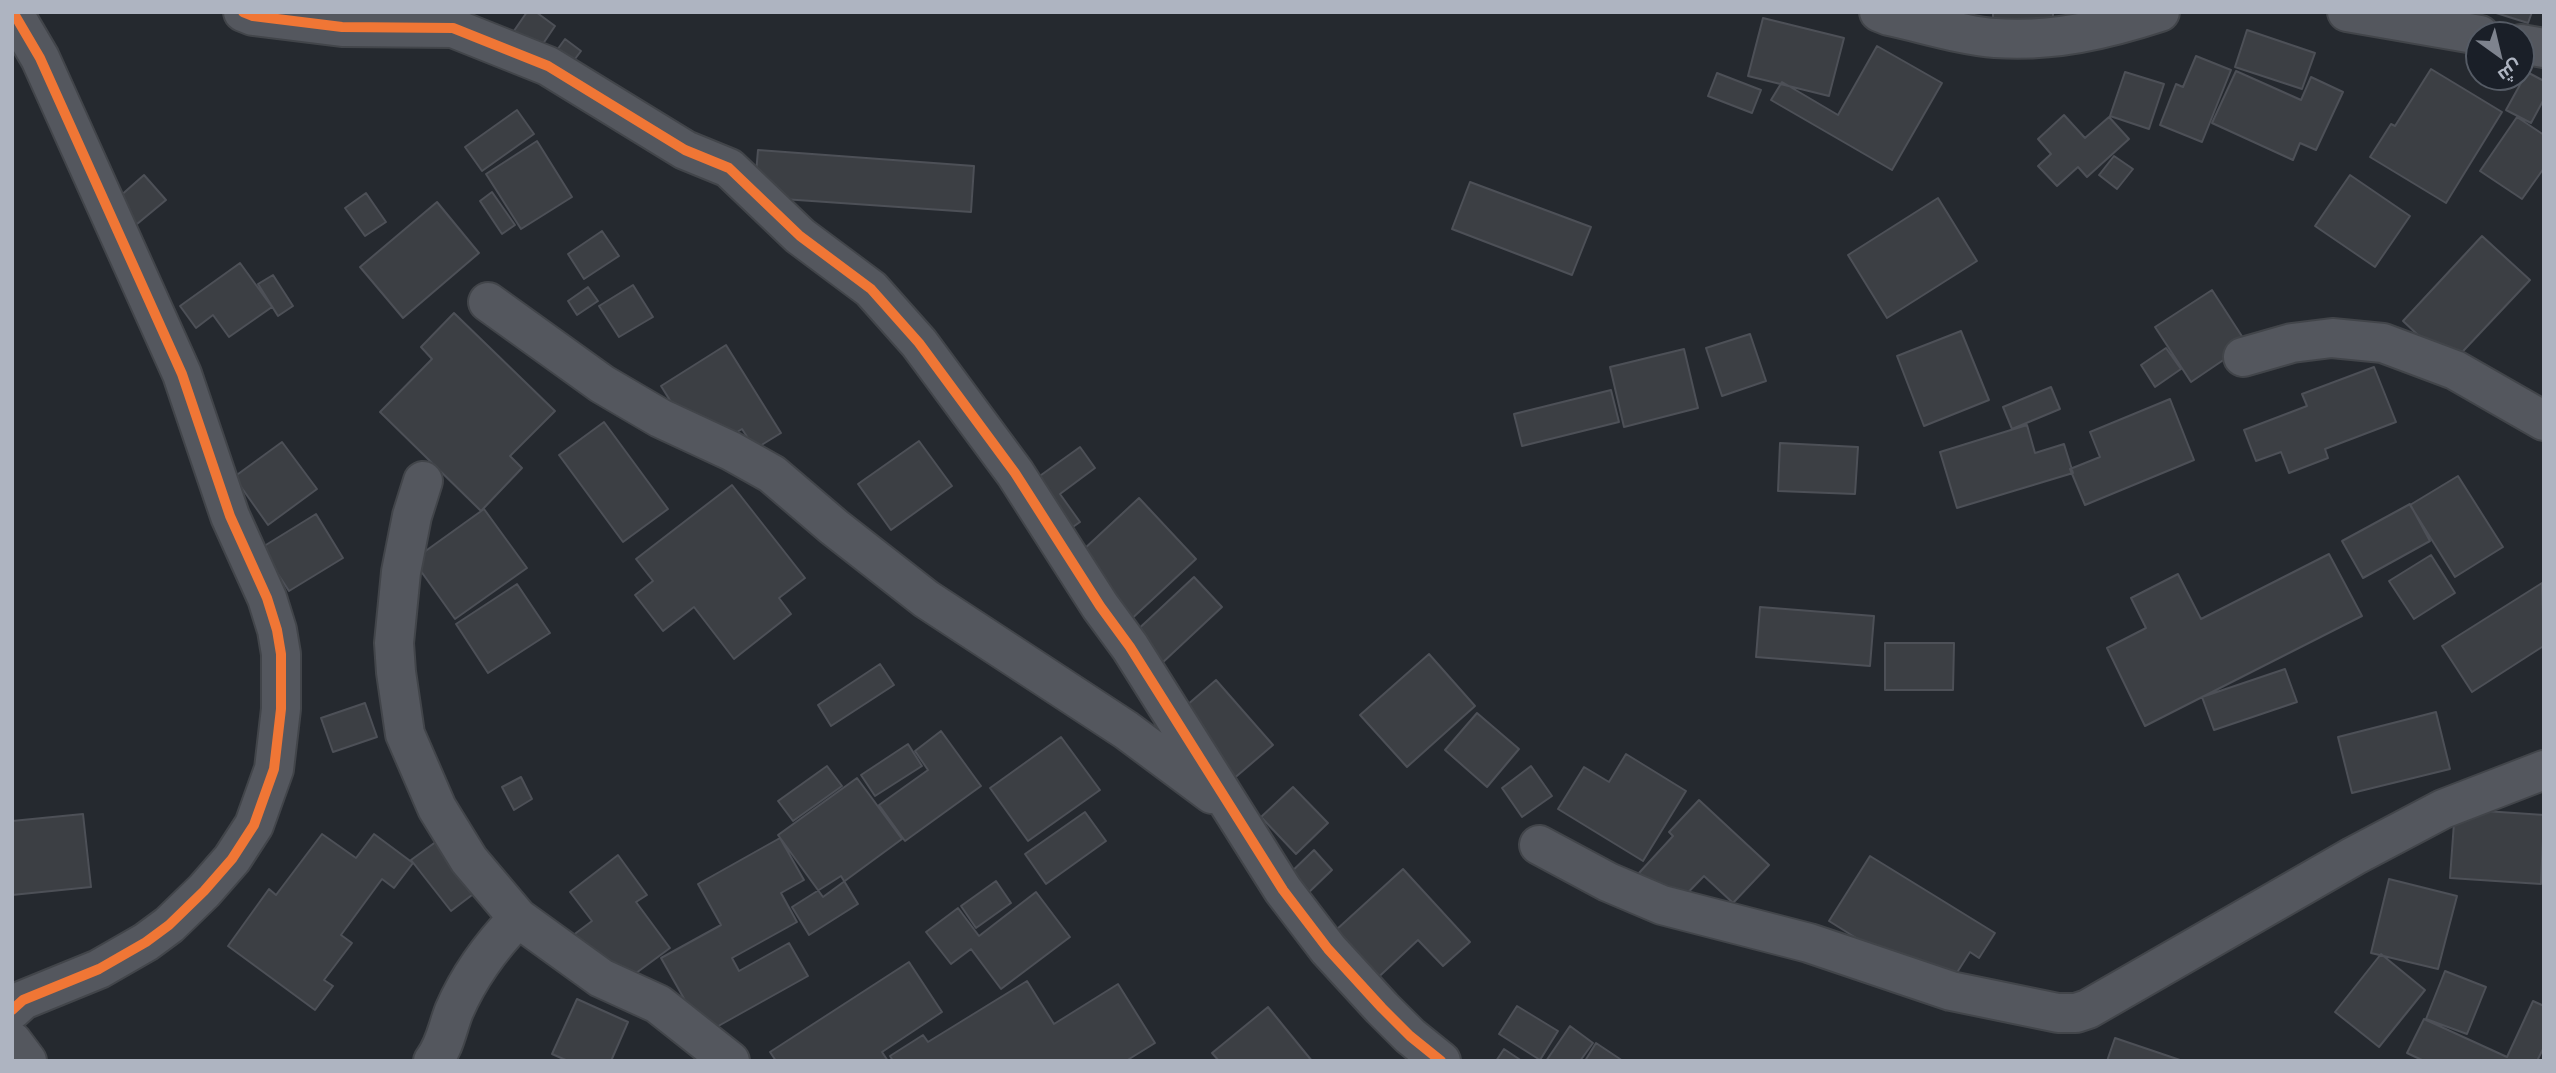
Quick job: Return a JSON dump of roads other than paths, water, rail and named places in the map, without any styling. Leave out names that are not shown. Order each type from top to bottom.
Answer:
[{"type":"street","points":[[12,1010],[23,1000],[127,956],[169,925],[218,875],[247,839],[254,825],[274,769],[281,709],[281,653],[277,630],[267,598],[230,516],[182,374],[40,58],[13,12]]},
{"type":"street","points":[[243,12],[253,16],[342,27],[453,28],[548,66],[685,150],[729,168],[800,236],[871,289],[919,343],[1015,473],[1100,606],[1130,647],[1283,890],[1328,949],[1382,1008],[1410,1036],[1441,1061]]},
{"type":"street","points":[[1879,12],[1995,25],[2054,38],[2087,33],[2160,12]]},
{"type":"street","points":[[2347,12],[2465,32]]},
{"type":"street","points":[[488,302],[602,384],[660,418],[731,451],[772,474],[926,599],[1126,730],[1233,811]]},
{"type":"street","points":[[2242,357],[2291,344],[2332,338],[2383,343],[2455,370],[2544,421]]},
{"type":"street","points":[[423,481],[412,516],[401,572],[394,643],[405,734],[437,808],[469,860],[518,918],[601,978],[658,1004],[730,1061]]},
{"type":"street","points":[[1539,845],[1608,882],[1662,905],[1810,943],[1951,991],[2030,1008],[2076,1013],[2088,1009],[2354,856],[2432,815],[2544,770]]},
{"type":"street","points":[[433,1061],[439,1053],[453,1012],[470,980],[494,943],[518,918]]},
{"type":"street","points":[[12,1041],[27,1061]]}]
